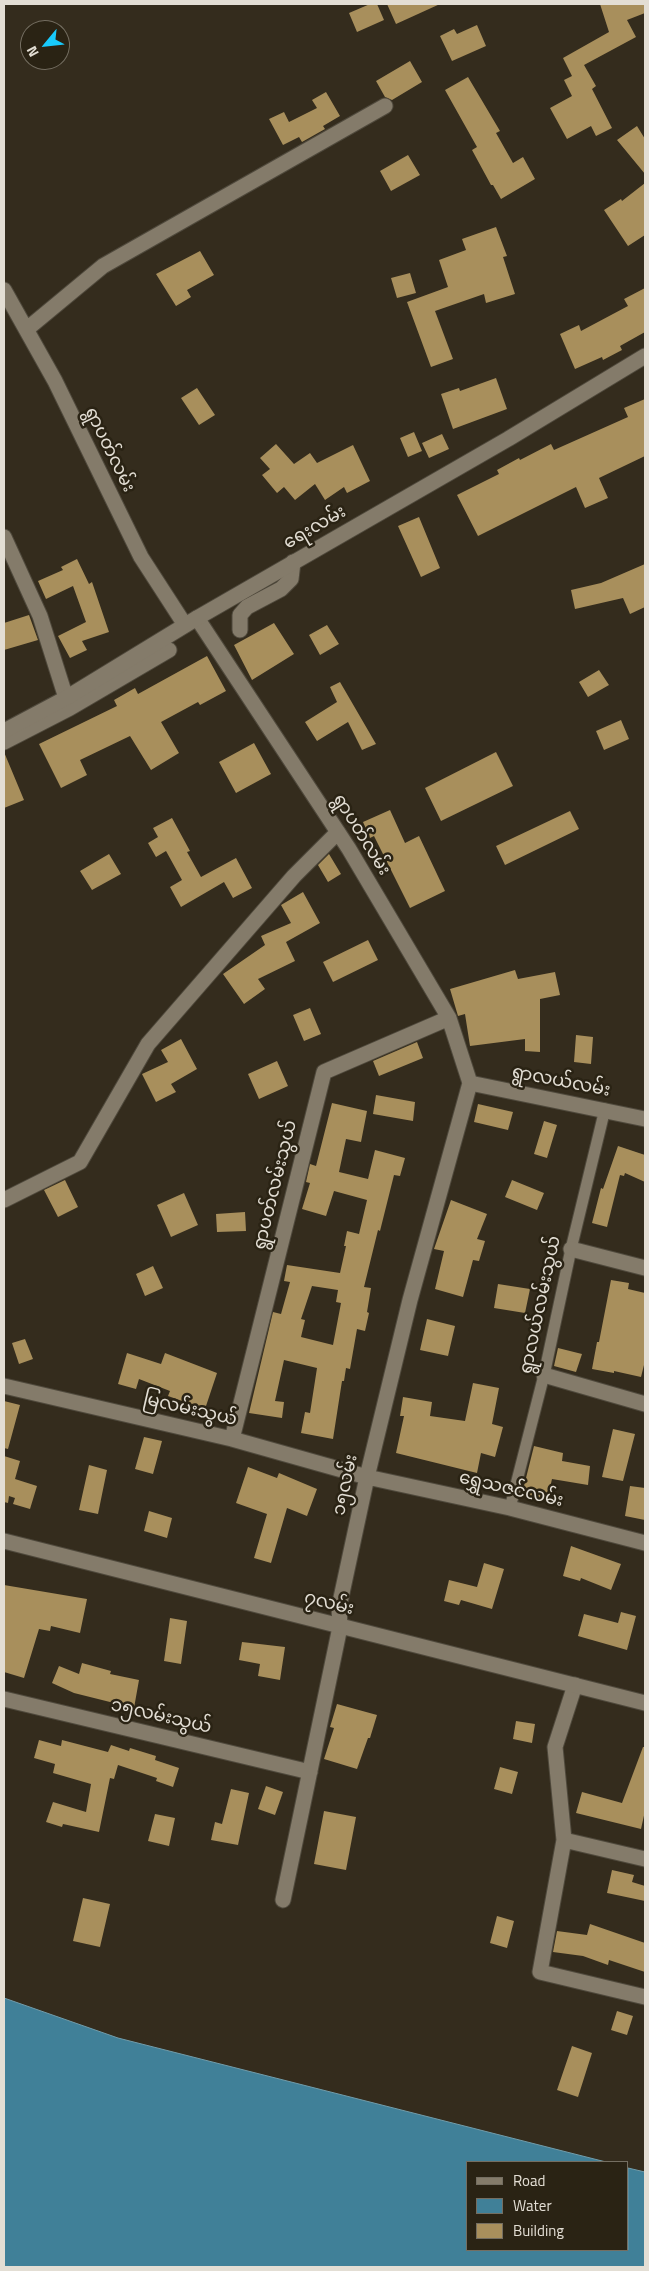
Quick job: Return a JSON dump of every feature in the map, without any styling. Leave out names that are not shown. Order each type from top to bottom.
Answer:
[{"type":"street","points":[[28,329],[103,266],[385,106]]},
{"type":"street","name":"ရွာပတ်လမ်း","points":[[4,290],[28,329],[141,557],[191,621],[338,832],[449,1018],[470,1083]]},
{"type":"street","name":"ရေးလမ်း","points":[[4,731],[66,698],[191,621],[508,439],[645,356]]},
{"type":"street","points":[[4,537],[40,616],[66,698]]},
{"type":"street","points":[[240,630],[240,615],[247,607],[281,589],[291,579],[293,562]]},
{"type":"street","points":[[4,742],[70,708],[169,650]]},
{"type":"street","points":[[4,1200],[80,1162],[148,1044],[294,876],[338,832]]},
{"type":"street","name":"ရွာပတ်လမ်းသွယ်","points":[[232,1439],[324,1072],[449,1018]]},
{"type":"street","name":"ရွာလယ်လမ်း","points":[[470,1083],[605,1109],[645,1119]]},
{"type":"street","name":"၁၅လမ်း","points":[[283,1900],[340,1627],[339,1608],[367,1477],[410,1300],[470,1083]]},
{"type":"street","points":[[571,1249],[645,1268]]},
{"type":"street","points":[[544,1375],[645,1404]]},
{"type":"street","name":"မြလမ်းသွယ်","points":[[4,1386],[232,1439],[367,1477]]},
{"type":"street","name":"ရွှေသဇင်လမ်း","points":[[367,1477],[510,1508],[645,1543]]},
{"type":"street","name":"၇လမ်း","points":[[4,1542],[645,1703]]},
{"type":"street","points":[[575,1685],[554,1747],[564,1840],[540,1972],[645,1997]]},
{"type":"street","name":"၁၅လမ်းသွယ်","points":[[4,1699],[310,1772]]},
{"type":"street","points":[[564,1840],[645,1859]]},
{"type":"lane","name":"ရွာလယ်လမ်းသွယ်","points":[[510,1508],[544,1375],[571,1249],[605,1109]]},
{"type":"water","points":[[4,1998],[118,2038],[602,2161],[467,2161],[467,2251],[629,2251],[629,2168],[645,2172],[645,2267],[4,2267]]},
{"type":"building","points":[[370,4],[377,4],[384,20],[357,32],[349,13]]},
{"type":"building","points":[[387,4],[440,4],[396,24]]},
{"type":"building","points":[[600,4],[645,4],[645,13],[627,20],[636,37],[584,65],[596,86],[592,89],[612,128],[596,136],[591,126],[567,139],[550,108],[572,96],[564,80],[572,76],[563,58],[609,32]]},
{"type":"building","points":[[477,25],[486,46],[452,61],[440,36],[454,29],[457,34]]},
{"type":"building","points":[[410,61],[422,82],[392,100],[385,97],[376,81]]},
{"type":"building","points":[[468,77],[500,131],[496,133],[513,163],[523,157],[535,179],[501,199],[472,150],[477,147],[445,90]]},
{"type":"building","points":[[326,92],[340,116],[323,126],[325,129],[302,142],[299,137],[283,145],[269,119],[284,112],[289,122],[317,108],[312,100]]},
{"type":"building","points":[[637,126],[645,139],[645,174],[617,140]]},
{"type":"building","points":[[408,155],[420,175],[391,191],[380,171]]},
{"type":"building","points":[[645,183],[645,235],[628,246],[604,210],[621,199],[622,201]]},
{"type":"building","points":[[496,227],[507,256],[503,257],[515,294],[486,303],[484,294],[435,311],[453,359],[431,367],[407,302],[448,287],[439,260],[466,250],[462,239]]},
{"type":"building","points":[[200,251],[214,275],[187,290],[191,297],[176,306],[156,274]]},
{"type":"building","points":[[410,273],[416,293],[397,298],[391,278]]},
{"type":"building","points":[[645,288],[645,332],[620,346],[622,350],[603,360],[602,357],[575,369],[560,334],[579,325],[581,331],[628,306],[624,299]]},
{"type":"building","points":[[496,378],[507,409],[453,429],[441,394],[459,388],[460,391]]},
{"type":"building","points":[[197,388],[215,415],[199,425],[181,398]]},
{"type":"building","points":[[645,399],[645,456],[599,478],[608,498],[585,508],[576,487],[478,536],[457,495],[499,474],[497,470],[519,458],[520,460],[551,444],[554,450],[628,417],[624,408]]},
{"type":"building","points":[[414,432],[422,451],[408,457],[400,438]]},
{"type":"building","points":[[442,434],[449,449],[429,458],[422,443]]},
{"type":"building","points":[[276,444],[294,464],[310,453],[317,463],[353,445],[370,481],[347,493],[344,487],[325,500],[315,484],[295,500],[284,487],[277,493],[262,475],[270,469],[260,458]]},
{"type":"building","points":[[419,517],[440,568],[421,577],[398,526]]},
{"type":"building","points":[[77,559],[89,584],[92,582],[109,632],[82,641],[87,650],[70,658],[58,636],[86,622],[73,586],[46,599],[38,581],[63,570],[61,567]]},
{"type":"building","points":[[645,564],[645,607],[630,614],[623,598],[575,609],[571,590],[601,583]]},
{"type":"building","points":[[29,615],[38,640],[4,650],[4,623]]},
{"type":"building","points":[[274,623],[294,654],[252,680],[234,645]]},
{"type":"building","points":[[327,625],[339,644],[320,655],[309,635]]},
{"type":"building","points":[[207,656],[226,691],[200,705],[198,702],[161,722],[179,753],[151,770],[130,736],[80,760],[87,775],[61,788],[39,744],[117,706],[114,700],[135,688],[138,694]]},
{"type":"building","points":[[599,670],[609,685],[588,697],[579,682]]},
{"type":"building","points":[[340,682],[376,744],[362,750],[348,722],[317,741],[305,722],[337,702],[330,687]]},
{"type":"building","points":[[621,720],[629,739],[604,750],[596,731]]},
{"type":"building","points":[[254,743],[271,774],[236,793],[219,762]]},
{"type":"building","points":[[4,752],[24,800],[4,808]]},
{"type":"building","points":[[496,752],[513,786],[441,821],[425,788]]},
{"type":"building","points":[[390,810],[405,843],[419,836],[445,891],[410,908],[374,836],[370,838],[363,822]]},
{"type":"building","points":[[570,811],[579,829],[505,865],[496,846]]},
{"type":"building","points":[[172,818],[190,851],[187,852],[201,877],[236,858],[252,888],[233,898],[224,882],[181,907],[170,887],[182,880],[166,851],[156,857],[148,843],[158,837],[153,828]]},
{"type":"building","points":[[109,854],[121,874],[92,890],[80,871]]},
{"type":"building","points":[[329,854],[341,874],[328,882],[318,865]]},
{"type":"building","points":[[303,892],[320,923],[286,942],[295,961],[258,979],[265,989],[244,1004],[223,974],[265,945],[261,936],[291,923],[281,905]]},
{"type":"building","points":[[368,940],[378,960],[333,982],[323,962]]},
{"type":"building","points":[[515,970],[518,979],[555,972],[560,995],[540,999],[540,1052],[525,1051],[525,1039],[470,1046],[465,1014],[458,1016],[450,989]]},
{"type":"building","points":[[310,1008],[321,1034],[304,1041],[293,1015]]},
{"type":"building","points":[[576,1035],[593,1037],[591,1064],[574,1062]]},
{"type":"building","points":[[181,1039],[197,1069],[171,1084],[176,1092],[156,1102],[142,1074],[168,1062],[161,1050]]},
{"type":"building","points":[[417,1042],[423,1058],[379,1076],[373,1061]]},
{"type":"building","points":[[277,1061],[288,1086],[259,1099],[248,1074]]},
{"type":"building","points":[[376,1095],[415,1102],[413,1121],[373,1114]]},
{"type":"building","points":[[332,1103],[367,1111],[361,1142],[346,1139],[339,1172],[368,1179],[375,1150],[405,1158],[400,1176],[394,1175],[380,1231],[378,1230],[364,1287],[371,1288],[367,1312],[369,1313],[365,1331],[357,1329],[350,1369],[346,1368],[344,1381],[342,1381],[333,1439],[301,1433],[305,1412],[310,1413],[317,1368],[284,1360],[275,1401],[284,1402],[282,1418],[249,1413],[273,1312],[281,1314],[290,1282],[284,1281],[287,1265],[340,1273],[347,1231],[359,1234],[367,1200],[334,1191],[326,1216],[302,1209],[310,1183],[306,1182],[310,1164],[316,1166]],"holes":[[[312,1286],[338,1290],[336,1302],[341,1303],[333,1345],[301,1337],[305,1320],[301,1319]]]},
{"type":"building","points":[[478,1104],[513,1112],[508,1130],[474,1122]]},
{"type":"building","points":[[544,1121],[557,1125],[547,1158],[534,1154]]},
{"type":"building","points":[[618,1146],[645,1155],[645,1182],[625,1173],[624,1176],[620,1175],[607,1227],[592,1223],[601,1188],[603,1189]]},
{"type":"building","points":[[65,1180],[78,1207],[58,1217],[44,1190]]},
{"type":"building","points":[[512,1180],[544,1193],[537,1210],[505,1197]]},
{"type":"building","points":[[184,1193],[198,1225],[171,1237],[157,1205]]},
{"type":"building","points":[[451,1200],[487,1214],[477,1239],[485,1241],[479,1261],[473,1260],[463,1297],[435,1289],[444,1251],[434,1249]]},
{"type":"building","points":[[245,1212],[246,1231],[217,1232],[216,1214]]},
{"type":"building","points":[[153,1266],[163,1288],[145,1296],[136,1274]]},
{"type":"building","points":[[611,1280],[629,1283],[628,1289],[645,1293],[645,1361],[641,1377],[614,1371],[614,1373],[592,1369]]},
{"type":"building","points":[[498,1284],[530,1289],[525,1313],[494,1308]]},
{"type":"building","points":[[427,1319],[455,1326],[448,1356],[420,1350]]},
{"type":"building","points":[[25,1339],[33,1359],[19,1364],[12,1343]]},
{"type":"building","points":[[558,1348],[582,1354],[576,1372],[554,1366]]},
{"type":"building","points":[[127,1353],[161,1364],[165,1353],[217,1373],[205,1409],[168,1396],[170,1391],[139,1379],[136,1389],[118,1384]]},
{"type":"building","points":[[473,1383],[499,1388],[492,1424],[503,1427],[495,1457],[481,1453],[477,1473],[396,1453],[404,1416],[400,1416],[403,1397],[432,1402],[430,1416],[465,1421]]},
{"type":"building","points":[[4,1401],[20,1405],[8,1449],[4,1448]]},
{"type":"building","points":[[613,1429],[635,1434],[623,1481],[602,1477]]},
{"type":"building","points":[[144,1437],[162,1441],[153,1474],[135,1469]]},
{"type":"building","points":[[534,1446],[563,1453],[562,1461],[590,1466],[588,1485],[552,1479],[547,1501],[522,1494]]},
{"type":"building","points":[[4,1456],[20,1461],[15,1479],[37,1486],[30,1509],[13,1504],[15,1498],[9,1496],[8,1503],[4,1502]]},
{"type":"building","points":[[89,1465],[107,1470],[98,1514],[79,1510]]},
{"type":"building","points":[[248,1467],[277,1478],[279,1473],[317,1489],[307,1516],[287,1508],[271,1563],[254,1558],[267,1514],[236,1503]]},
{"type":"building","points":[[630,1486],[645,1488],[645,1520],[625,1516]]},
{"type":"building","points":[[149,1511],[172,1518],[167,1538],[144,1531]]},
{"type":"building","points":[[571,1546],[621,1564],[611,1590],[581,1578],[580,1581],[563,1576]]},
{"type":"building","points":[[484,1563],[504,1569],[492,1609],[461,1600],[459,1605],[444,1601],[449,1580],[477,1587]]},
{"type":"building","points":[[4,1585],[87,1599],[80,1633],[51,1626],[50,1631],[39,1629],[24,1678],[4,1672]]},
{"type":"building","points":[[621,1612],[636,1616],[627,1650],[578,1636],[584,1614],[618,1623]]},
{"type":"building","points":[[170,1618],[187,1621],[181,1664],[164,1661]]},
{"type":"building","points":[[242,1642],[285,1647],[280,1680],[258,1676],[260,1664],[239,1660]]},
{"type":"building","points":[[82,1663],[111,1671],[110,1674],[139,1680],[134,1708],[74,1693],[52,1683],[59,1666],[79,1674]]},
{"type":"building","points":[[337,1704],[377,1715],[357,1769],[324,1759],[334,1728],[330,1727]]},
{"type":"building","points":[[516,1721],[535,1724],[532,1743],[513,1739]]},
{"type":"building","points":[[39,1740],[61,1746],[62,1740],[108,1752],[111,1745],[129,1751],[130,1748],[156,1756],[155,1760],[179,1768],[173,1787],[156,1781],[157,1778],[118,1765],[114,1779],[110,1778],[99,1832],[63,1824],[62,1827],[46,1822],[53,1802],[86,1812],[91,1784],[53,1773],[55,1764],[34,1758]]},
{"type":"building","points":[[643,1747],[645,1747],[645,1811],[641,1829],[576,1813],[582,1792],[622,1803]]},
{"type":"building","points":[[500,1767],[518,1772],[512,1794],[494,1789]]},
{"type":"building","points":[[266,1786],[283,1792],[275,1815],[258,1809]]},
{"type":"building","points":[[231,1789],[249,1793],[238,1845],[211,1840],[215,1822],[222,1824]]},
{"type":"building","points":[[324,1811],[356,1817],[346,1870],[314,1864]]},
{"type":"building","points":[[155,1814],[175,1818],[169,1846],[148,1841]]},
{"type":"building","points":[[612,1870],[634,1875],[632,1882],[645,1886],[645,1901],[607,1893]]},
{"type":"building","points":[[83,1898],[110,1904],[100,1947],[73,1941]]},
{"type":"building","points":[[497,1916],[514,1921],[507,1948],[490,1943]]},
{"type":"building","points":[[590,1924],[645,1943],[645,1972],[609,1960],[608,1965],[583,1956],[553,1952],[557,1931],[587,1935]]},
{"type":"building","points":[[617,2011],[633,2016],[627,2035],[611,2030]]},
{"type":"building","points":[[572,2046],[592,2053],[578,2097],[557,2090]]}]
